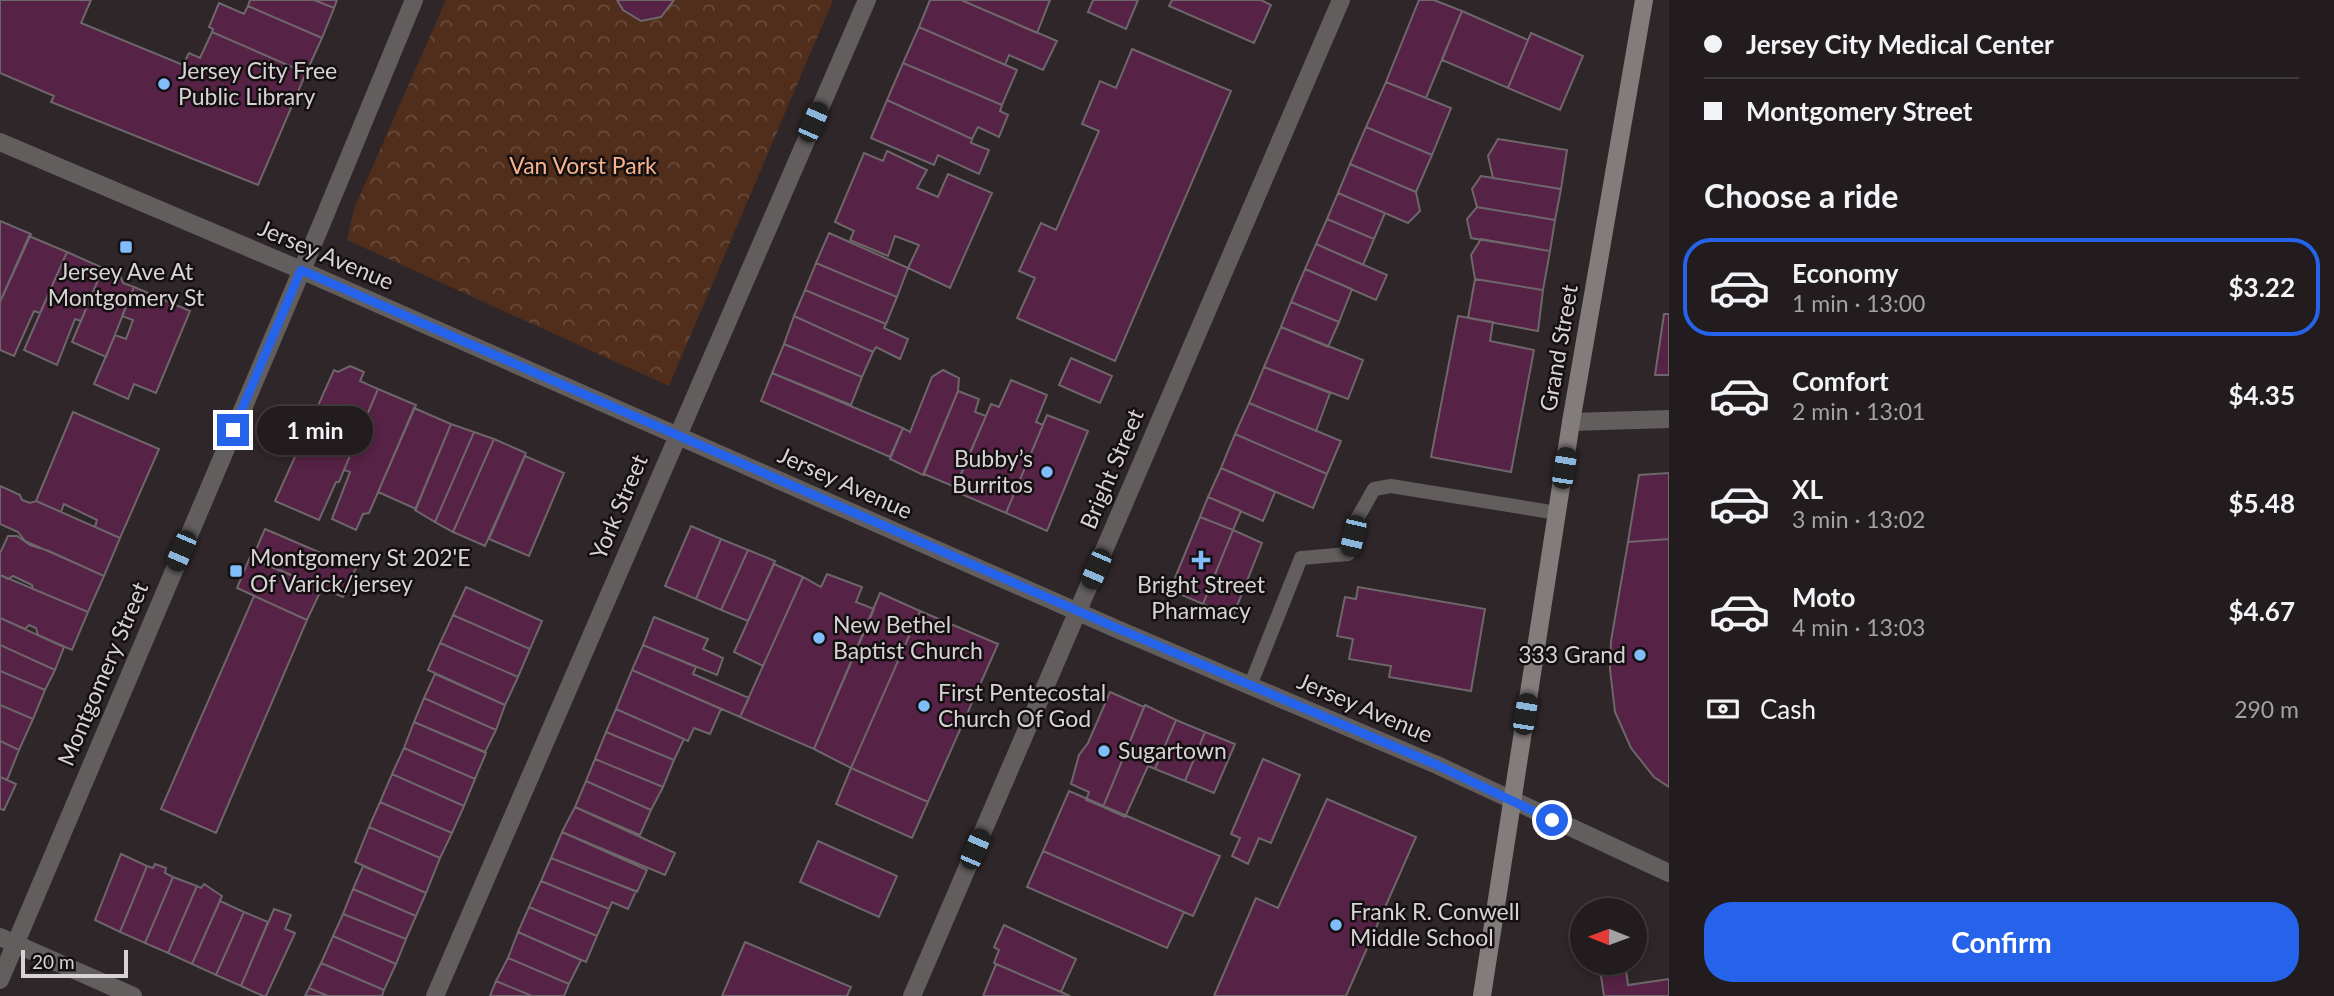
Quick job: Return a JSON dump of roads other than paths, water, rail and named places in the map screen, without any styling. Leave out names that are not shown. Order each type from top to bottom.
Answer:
[{"type":"main road","name":"Grand Street","points":[[1482,996],[1571,422],[1644,0]]},
{"type":"street","name":"Montgomery Street","points":[[0,980],[8,940],[301,270],[414,0]]},
{"type":"street","name":"York Street","points":[[435,996],[867,0]]},
{"type":"street","name":"Bright Street","points":[[912,996],[1341,0]]},
{"type":"street","name":"Jersey Avenue","points":[[0,142],[301,270],[1250,686],[1437,765],[1669,873]]},
{"type":"street","points":[[1571,422],[1669,419]]},
{"type":"street","points":[[8,940],[133,996]]},
{"type":"lane","points":[[1250,686],[1301,558],[1348,554],[1357,519],[1374,489],[1391,486],[1557,513]]},
{"type":"place","name":"Jersey City Free Public Library","points":[[164,84]]},
{"type":"place","name":"Jersey Ave At Montgomery St","points":[[126,247]]},
{"type":"place","name":"Bubby’s Burritos","points":[[1047,472]]},
{"type":"place","name":"Bright Street Pharmacy","points":[[1201,560]]},
{"type":"place","name":"Montgomery St 202'E Of Varick/jersey","points":[[236,571]]},
{"type":"place","name":"New Bethel Baptist Church","points":[[819,638]]},
{"type":"place","name":"333 Grand","points":[[1640,655]]},
{"type":"place","name":"First Pentecostal Church Of God","points":[[924,706]]},
{"type":"place","name":"Sugartown","points":[[1104,751]]},
{"type":"place","name":"Frank R. Conwell Middle School","points":[[1336,925]]},
{"type":"park label","name":"Van Vorst Park","points":[[583,166]]}]
